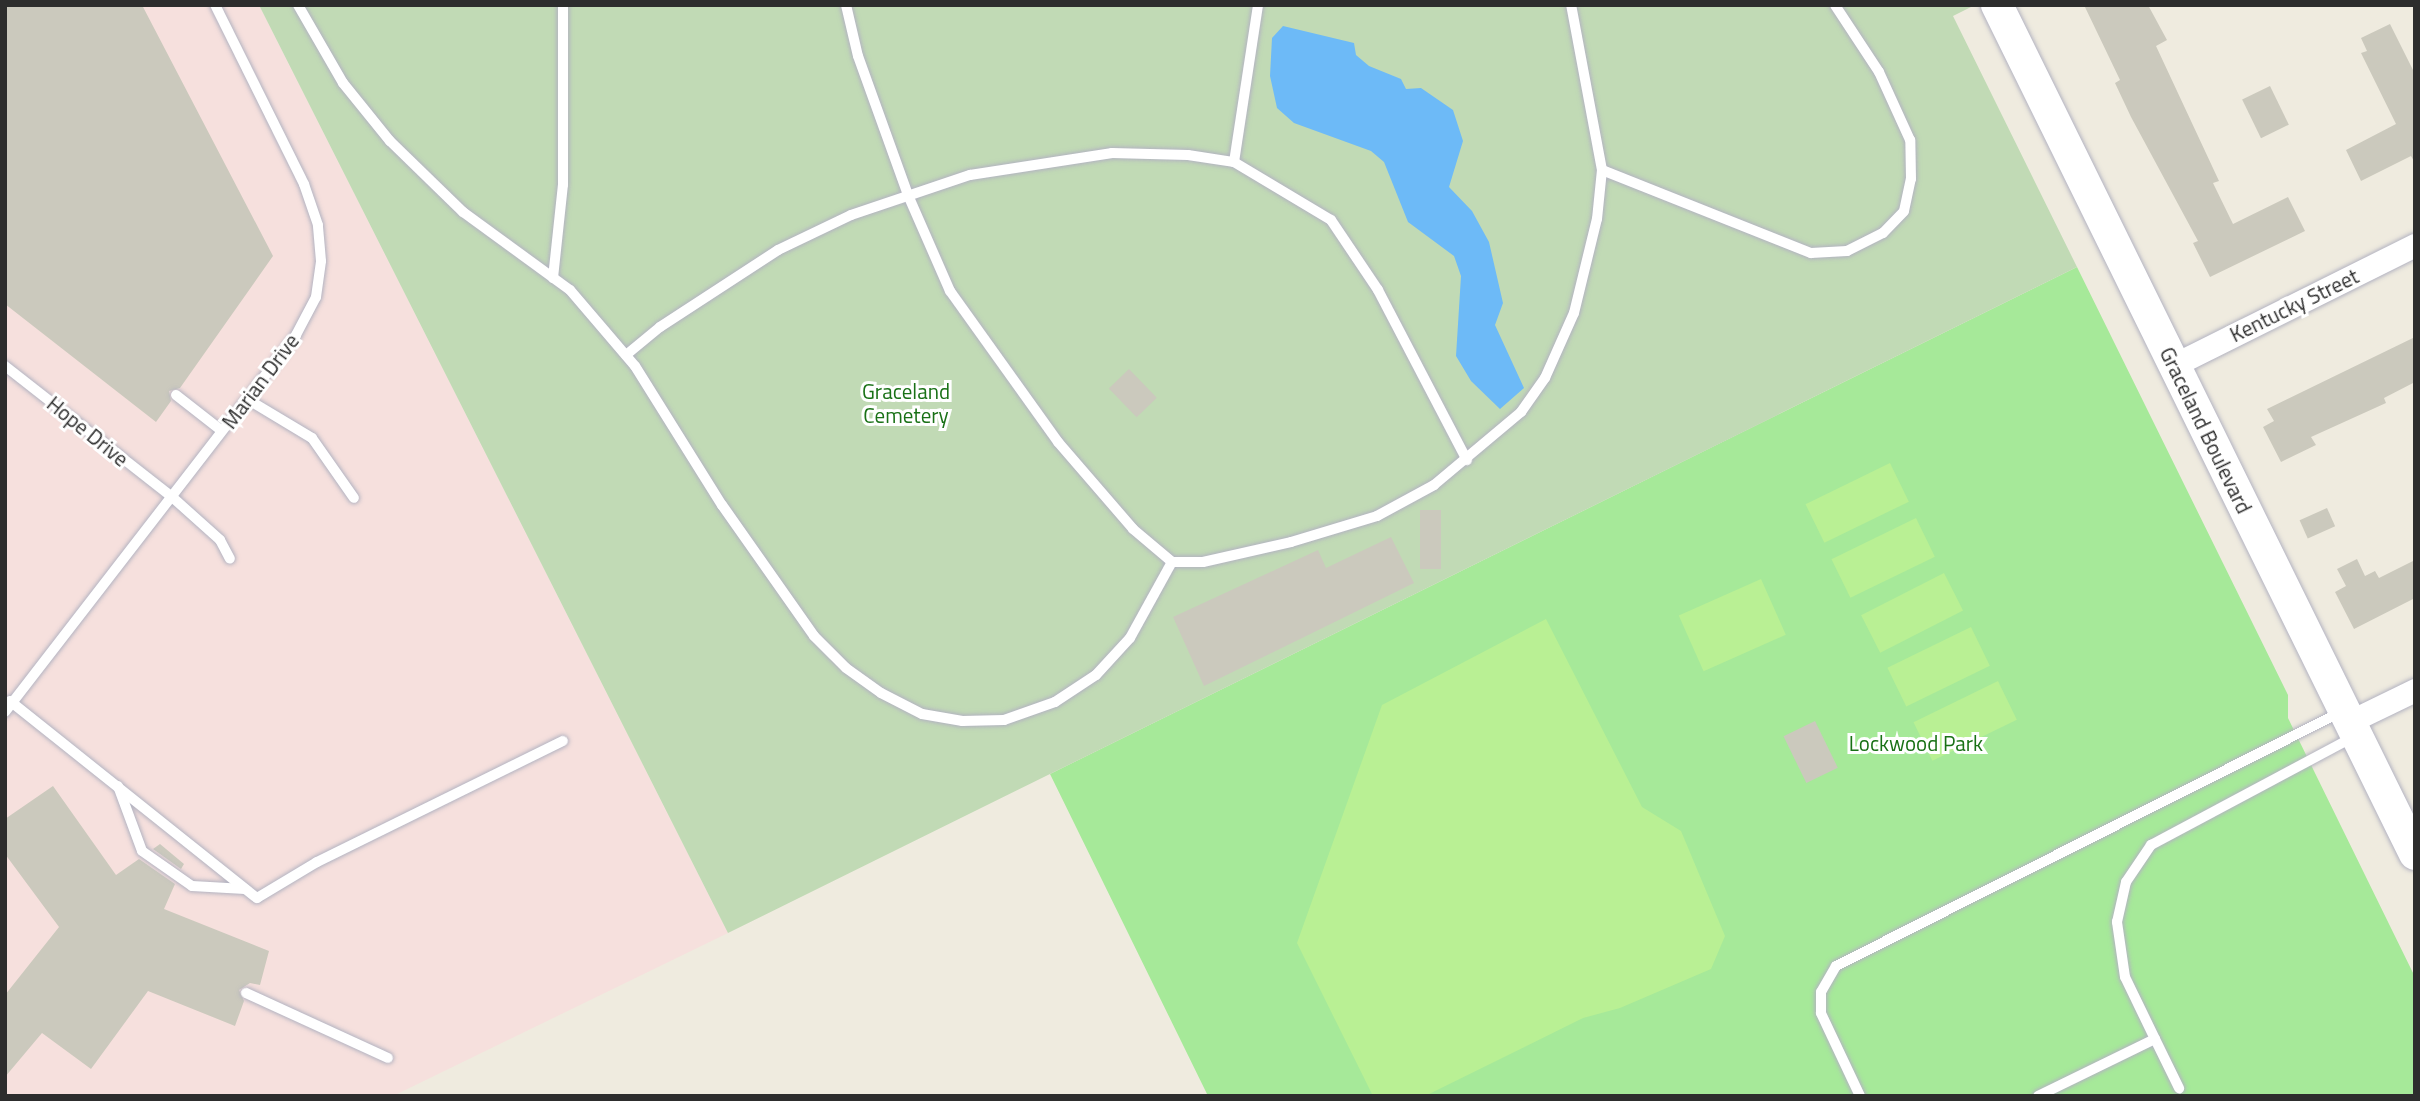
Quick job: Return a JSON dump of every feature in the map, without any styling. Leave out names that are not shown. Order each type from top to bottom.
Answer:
[{"type":"street","name":"Graceland Boulevard","points":[[1997,5],[2415,854]]},
{"type":"street","name":"Kentucky Street","points":[[2174,365],[2415,245]]},
{"type":"street","points":[[2349,723],[2415,690]]},
{"type":"lane","name":"Marian Drive","points":[[8,707],[296,335],[316,297],[321,261],[318,225],[303,184],[215,5]]},
{"type":"lane","points":[[298,5],[343,83],[390,141],[463,212],[570,290],[626,355],[814,636],[846,668],[922,714],[962,721],[1004,720],[1055,702],[1096,675],[1130,638],[1172,562]]},
{"type":"lane","points":[[553,278],[563,185],[563,5]]},
{"type":"lane","points":[[846,5],[858,56],[908,195],[950,291],[1016,386],[1133,529],[1172,562],[1203,562],[1278,545],[1377,516],[1467,460],[1521,412],[1545,378],[1574,313],[1597,219],[1602,170],[1571,5]]},
{"type":"lane","points":[[1234,162],[1258,5]]},
{"type":"lane","points":[[1602,170],[1811,253],[1847,251],[1883,233],[1904,211],[1911,179],[1910,140],[1878,72],[1835,5]]},
{"type":"lane","points":[[626,355],[660,327],[778,250],[908,195],[970,174],[1112,153],[1234,162],[1331,220],[1364,265],[1467,460]]},
{"type":"lane","name":"Hope Drive","points":[[5,366],[171,496],[220,540],[230,559]]},
{"type":"lane","points":[[176,395],[222,431]]},
{"type":"lane","points":[[247,399],[312,438],[354,498]]},
{"type":"lane","points":[[8,707],[118,786],[257,898],[300,875],[317,862],[563,741]]},
{"type":"lane","points":[[2179,1088],[2125,977],[2117,922],[2132,873],[2151,845],[2349,723]]},
{"type":"lane","points":[[1860,1096],[1821,1013],[1821,992],[1836,966],[2349,723]]},
{"type":"lane","points":[[118,786],[142,851],[192,886],[245,889]]},
{"type":"lane","points":[[246,993],[388,1058]]},
{"type":"lane","points":[[2038,1096],[2155,1039]]},
{"type":"shaded area","points":[[5,5],[259,5],[728,933],[393,1096],[5,1096]]},
{"type":"green space","name":"Graceland Cemetery","points":[[259,5],[1975,5],[1953,16],[2077,267],[728,933]]},
{"type":"green space","name":"Lockwood Park","points":[[2077,267],[2288,695],[2288,718],[2415,977],[2415,1096],[1208,1096],[1050,774]]},
{"type":"green space","points":[[1890,463],[1909,502],[1824,543],[1806,504]]},
{"type":"green space","points":[[1916,518],[1935,557],[1850,598],[1832,559]]},
{"type":"green space","points":[[1944,573],[1963,610],[1880,653],[1861,615]]},
{"type":"green space","points":[[1761,579],[1786,635],[1704,671],[1679,616]]},
{"type":"green space","points":[[1546,619],[1642,807],[1681,831],[1725,936],[1711,969],[1620,1008],[1583,1018],[1425,1096],[1373,1096],[1297,943],[1382,705]]},
{"type":"green space","points":[[1971,627],[1990,666],[1906,706],[1887,668]]},
{"type":"green space","points":[[1998,681],[2017,720],[1932,761],[1914,722]]},
{"type":"water","points":[[1283,26],[1354,43],[1356,55],[1369,66],[1401,79],[1406,89],[1421,88],[1453,110],[1463,141],[1449,187],[1472,211],[1489,242],[1503,303],[1495,325],[1524,388],[1500,409],[1471,381],[1456,356],[1461,276],[1454,256],[1408,222],[1384,162],[1371,151],[1294,123],[1277,108],[1270,76],[1272,38]]},
{"type":"building","points":[[5,5],[142,5],[273,256],[180,388],[169,391],[171,401],[156,422],[5,304]]},
{"type":"building","points":[[2084,5],[2148,5],[2167,40],[2156,46],[2219,181],[2213,183],[2233,224],[2288,197],[2305,231],[2210,277],[2193,243],[2198,241],[2115,83],[2120,80]]},
{"type":"building","points":[[2390,24],[2415,74],[2415,163],[2411,156],[2361,181],[2346,150],[2396,124],[2361,53],[2367,51],[2361,38]]},
{"type":"building","points":[[2270,86],[2289,125],[2261,138],[2242,100]]},
{"type":"building","points":[[2415,337],[2415,382],[2384,398],[2386,403],[2311,437],[2316,445],[2281,462],[2263,427],[2274,421],[2267,409]]},
{"type":"building","points":[[1129,369],[1157,398],[1137,417],[1109,388]]},
{"type":"building","points":[[2327,508],[2335,526],[2308,538],[2300,520]]},
{"type":"building","points":[[1420,510],[1441,510],[1441,569],[1420,569]]},
{"type":"building","points":[[1391,537],[1414,583],[1204,686],[1173,617],[1318,550],[1326,568]]},
{"type":"building","points":[[2357,559],[2365,576],[2375,571],[2379,578],[2415,560],[2415,598],[2354,629],[2335,592],[2346,586],[2337,569]]},
{"type":"building","points":[[1815,721],[1838,768],[1806,783],[1784,736]]},
{"type":"building","points":[[53,786],[116,875],[139,859],[175,884],[164,909],[269,951],[260,985],[250,983],[239,990],[244,1001],[235,1026],[148,991],[91,1069],[42,1033],[5,1077],[5,995],[59,927],[5,854],[5,819]]},
{"type":"building","points":[[160,844],[184,864],[181,869],[153,849]]}]
